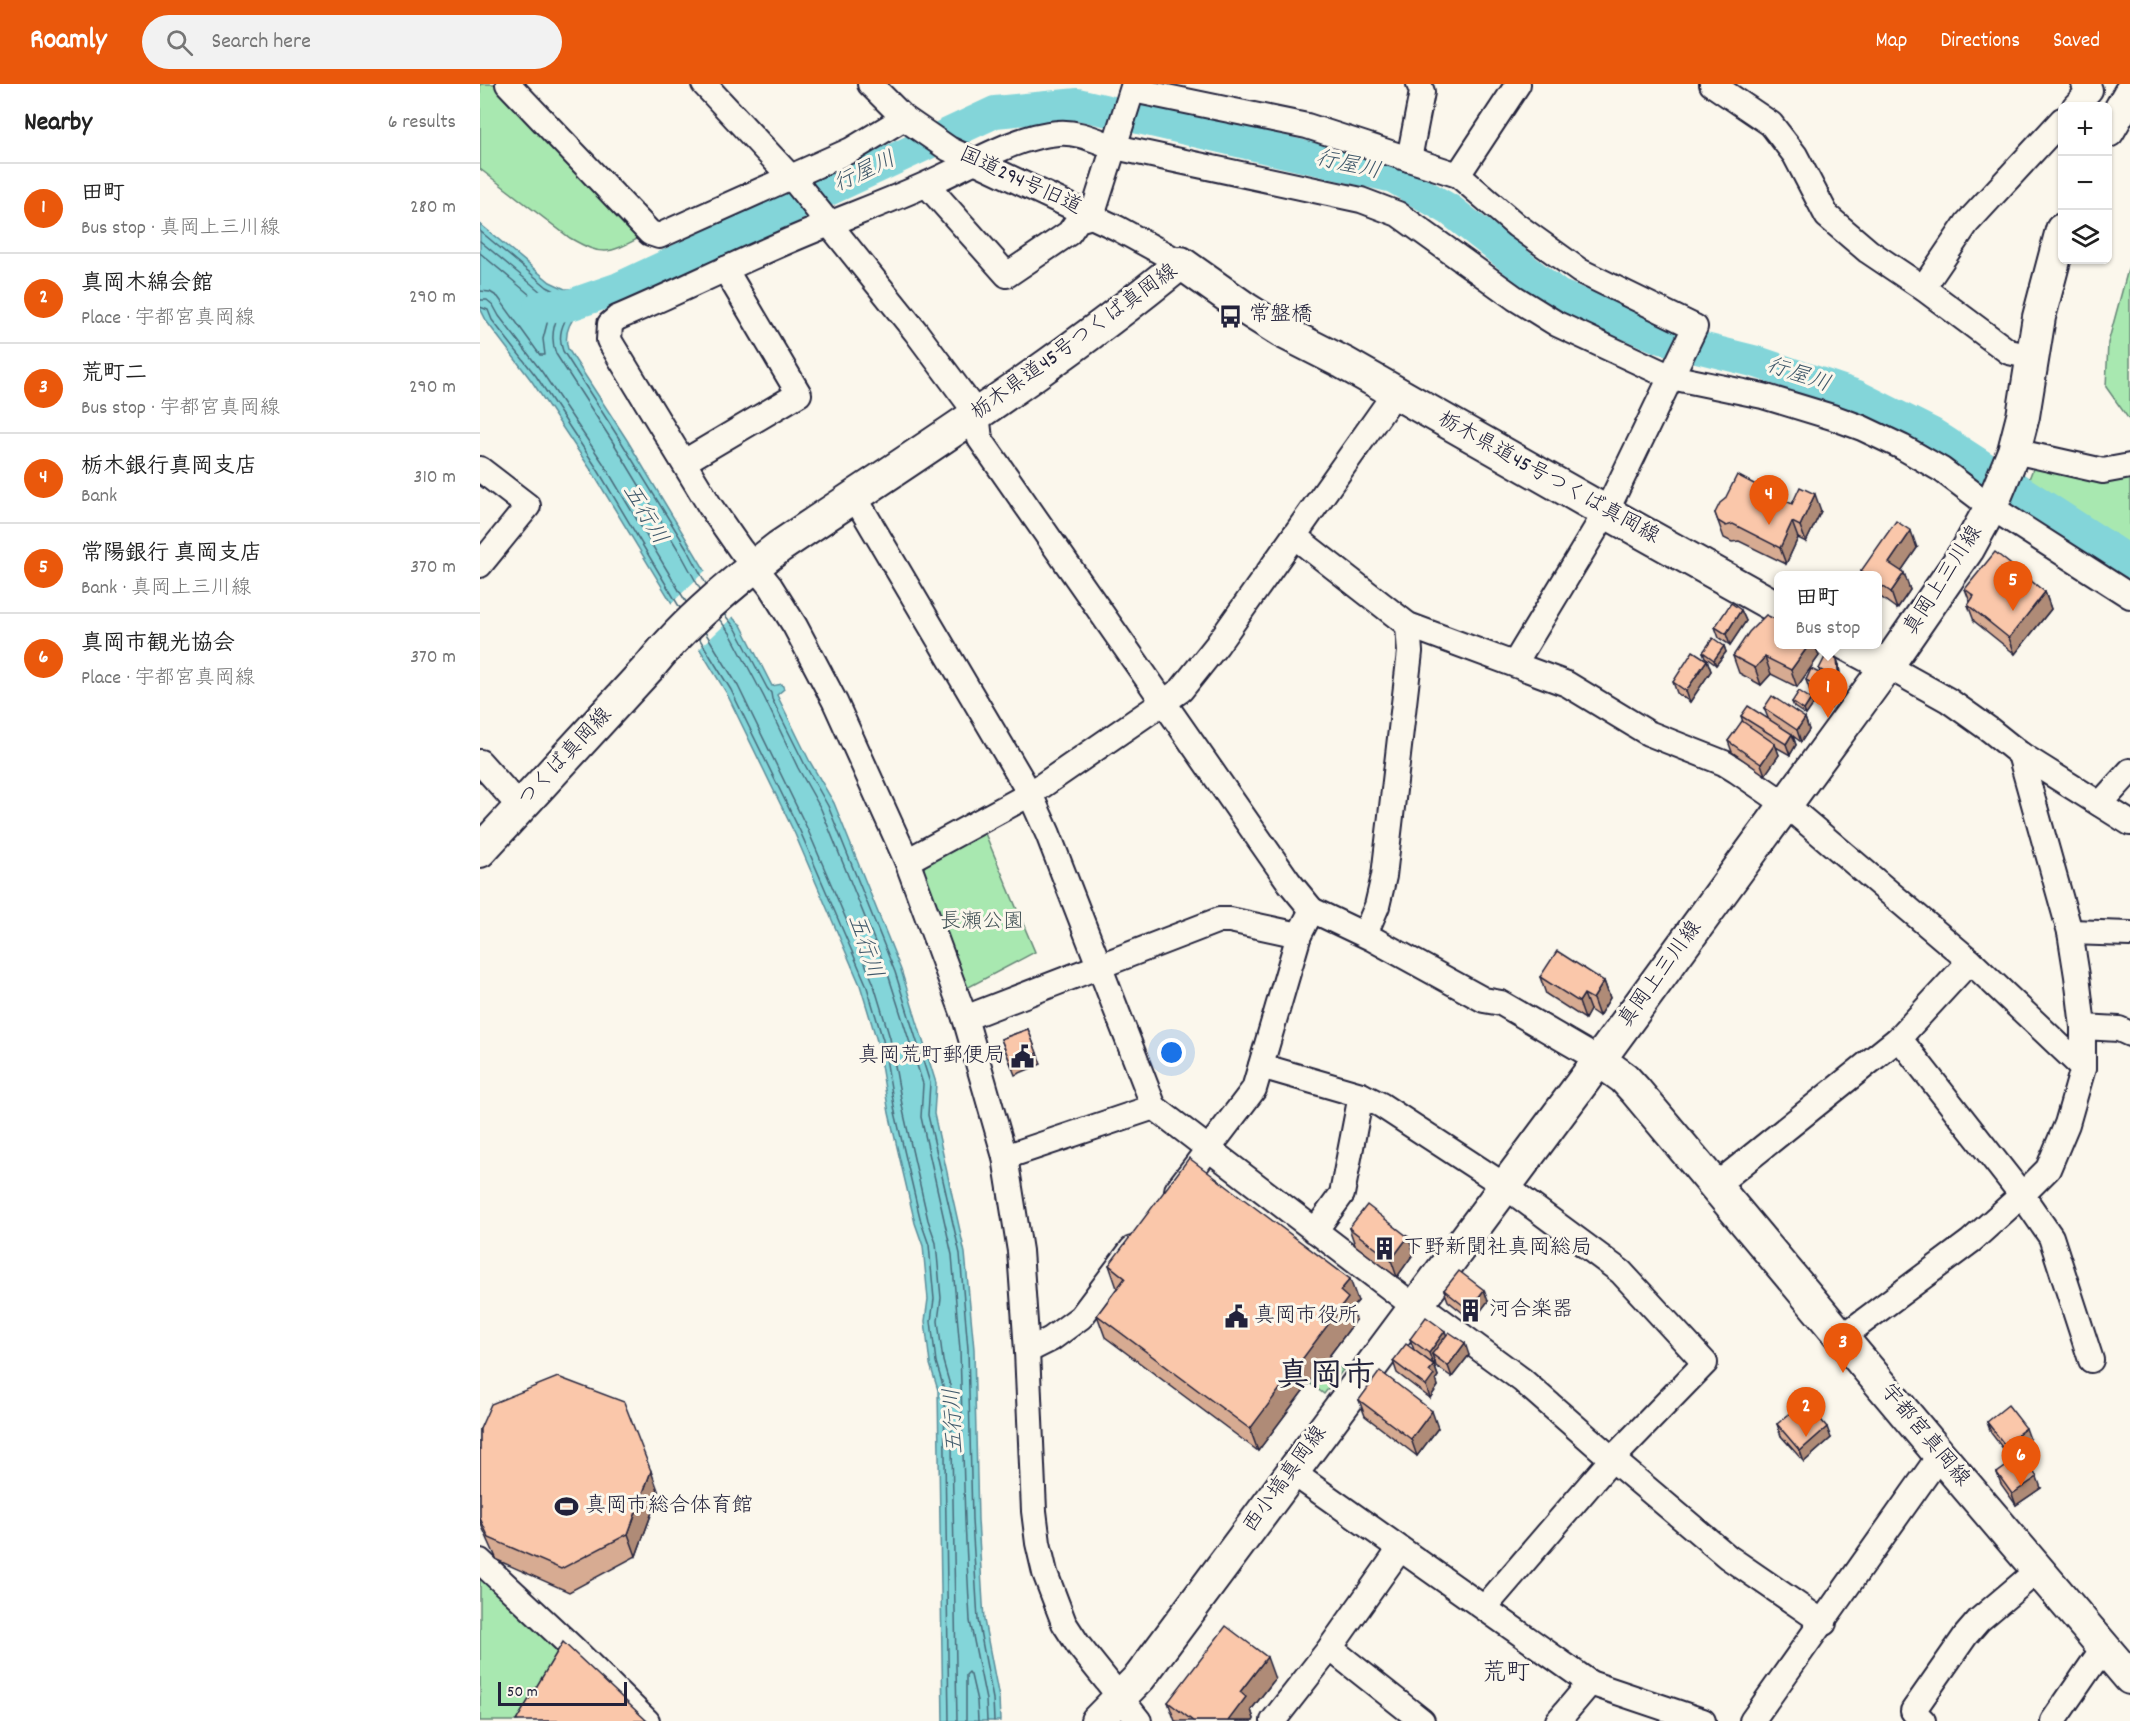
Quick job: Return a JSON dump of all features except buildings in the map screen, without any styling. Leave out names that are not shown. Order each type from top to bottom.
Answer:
[{"type":"main road","points":[[2112,124],[2130,93]]},
{"type":"main road","name":"真岡上三川線","points":[[1599,1060],[1887,666],[1956,567],[2002,481],[2023,416],[2039,317],[2058,245]]},
{"type":"main road","name":"栃木県道45号つくば真岡線","points":[[660,654],[751,569],[1070,349],[1134,302],[1181,263],[1281,331],[1344,363],[1774,605]]},
{"type":"main road","points":[[1854,649],[1887,666]]},
{"type":"main road","name":"つくば真岡線","points":[[480,851],[660,654]]},
{"type":"main road","name":"西小塙真岡線","points":[[1097,1721],[1130,1710],[1140,1677],[1599,1060]]},
{"type":"main road","name":"宇都宮真岡線","points":[[1599,1060],[1624,1078],[2130,1678]]},
{"type":"street","points":[[508,84],[650,234],[659,236],[794,181],[851,150],[910,123]]},
{"type":"street","points":[[704,84],[827,219],[977,414],[980,439],[1289,882],[1312,910],[1365,934],[1484,1000],[1501,1003],[1599,1060]]},
{"type":"street","name":"国道294号旧道","points":[[870,84],[910,123],[967,158],[1092,216],[1181,263]]},
{"type":"street","points":[[1409,159],[1422,92],[1419,84]]},
{"type":"street","points":[[1458,175],[1518,84]]},
{"type":"street","points":[[1712,84],[1771,124],[1795,155],[1827,216],[1868,251],[1923,288],[2009,352],[2032,357]]},
{"type":"street","points":[[2079,102],[2090,90],[2084,84]]},
{"type":"street","points":[[927,185],[1007,275],[1069,233],[1078,220],[1092,216],[1133,90],[1307,126],[1458,175],[1516,225],[1580,271],[1695,327],[1606,512],[1515,663]]},
{"type":"street","points":[[1923,288],[1968,223],[2058,124]]},
{"type":"street","points":[[1130,1710],[1079,1646],[1065,1623],[1054,1599],[1038,1543],[1034,1510],[1020,1251],[1005,1157],[965,1018],[907,861],[817,666],[795,626],[751,569],[710,506],[609,340],[610,324],[617,318],[827,219],[927,185],[967,158],[1060,132],[1116,142],[1361,200],[1381,207],[1398,214],[1515,298],[1557,324],[1673,374],[1762,396],[1862,428],[1942,470],[2002,481],[2103,471],[2130,466]]},
{"type":"street","points":[[684,462],[799,394],[725,269]]},
{"type":"street","points":[[907,861],[1030,794],[1181,690],[1217,645],[1395,393]]},
{"type":"street","points":[[480,469],[528,506],[480,565]]},
{"type":"street","points":[[2002,481],[2130,596]]},
{"type":"street","points":[[854,496],[1030,794],[1048,834],[1154,1107],[1414,1307],[1431,1313],[1522,1380],[1728,1557],[1824,1623]]},
{"type":"street","points":[[1294,536],[1408,625],[1568,684],[1648,734],[1724,763],[1785,804],[1970,961],[2083,1068]]},
{"type":"street","points":[[1365,934],[1377,906],[1384,876],[1410,652],[1408,625]]},
{"type":"street","points":[[1887,666],[1948,700],[2020,754],[2130,823]]},
{"type":"street","points":[[1841,1338],[1971,1241],[2022,1195],[2048,1169],[2067,1124],[2083,1068],[2083,1027],[2070,932],[2020,754]]},
{"type":"street","points":[[480,762],[520,807]]},
{"type":"street","points":[[2100,804],[2130,771]]},
{"type":"street","points":[[1166,1205],[1254,1089],[1299,935],[1312,910]]},
{"type":"street","points":[[965,1018],[1220,920],[1230,920],[1299,935]]},
{"type":"street","points":[[2070,932],[2130,934]]},
{"type":"street","points":[[1715,1186],[1899,1038],[1970,961]]},
{"type":"street","points":[[2083,1027],[2119,1029],[2130,1034]]},
{"type":"street","points":[[1899,1038],[2022,1195],[2051,1237],[2091,1360]]},
{"type":"street","points":[[1261,1066],[1361,1095],[1505,1186],[1621,1272],[1705,1363],[1612,1459],[1485,1607]]},
{"type":"street","points":[[1315,1231],[1342,1194],[1361,1095]]},
{"type":"street","points":[[1005,1157],[1154,1107]]},
{"type":"street","points":[[1027,1351],[1051,1339],[1081,1317],[1144,1233]]},
{"type":"street","points":[[1752,1721],[1824,1623],[1940,1455]]},
{"type":"street","points":[[1292,1472],[1590,1683],[1703,1721]]},
{"type":"street","points":[[1273,1721],[1330,1648],[1400,1549]]},
{"type":"street","points":[[480,1561],[647,1721]]},
{"type":"street","points":[[1923,1721],[1913,1711],[1966,1635],[2038,1570]]},
{"type":"street","points":[[2053,1721],[2104,1647]]},
{"type":"street","points":[[558,1669],[573,1648]]},
{"type":"street","points":[[1330,1648],[1422,1721]]},
{"type":"street","points":[[1558,1721],[1590,1683]]},
{"type":"green space","points":[[480,84],[497,84],[641,237],[613,250],[598,251],[590,248],[570,238],[480,169]]},
{"type":"green space","points":[[2130,262],[2130,421],[2106,387],[2108,343]]},
{"type":"green space","points":[[2034,466],[2130,476],[2130,546],[2027,484]]},
{"type":"green space","name":"長瀬公園","points":[[984,831],[1035,952],[967,988],[922,872],[927,862]]},
{"type":"green space","points":[[1329,1360],[1343,1370],[1324,1394],[1311,1384]]},
{"type":"green space","points":[[480,1570],[557,1644],[556,1654],[518,1721],[480,1721]]},
{"type":"water","name":"五行川","points":[[480,224],[550,282],[565,289],[578,289],[585,308],[569,326],[568,349],[627,440],[734,619],[741,625],[772,686],[782,684],[784,689],[777,695],[810,762],[834,803],[901,970],[936,1083],[934,1114],[965,1253],[974,1349],[978,1520],[984,1620],[999,1698],[1000,1721],[943,1721],[938,1390],[930,1364],[925,1321],[928,1299],[923,1246],[915,1223],[889,1113],[877,1041],[860,985],[795,834],[726,692],[591,470],[531,380],[487,322],[480,308]]},
{"type":"pier","points":[[707,569],[735,615],[697,651],[669,606]]},
{"type":"waterway","name":"行屋川","points":[[539,307],[570,305],[619,288],[995,112],[1078,104],[1393,177],[1450,210],[1558,295],[1661,338],[1757,362],[1857,396],[1931,433],[2130,562]]},
{"type":"place","name":"常盤橋","points":[[1231,316]]},
{"type":"place","name":"栃木銀行真岡支店","points":[[1769,525]]},
{"type":"place","name":"常陽銀行 真岡支店","points":[[2013,611]]},
{"type":"place","name":"田町","points":[[1828,718]]},
{"type":"place","name":"真岡荒町郵便局","points":[[1023,1057]]},
{"type":"place","name":"下野新聞社真岡総局","points":[[1385,1249]]},
{"type":"place","name":"河合楽器","points":[[1471,1311]]},
{"type":"place","name":"真岡市役所","points":[[1236,1317]]},
{"type":"place","name":"荒町二","points":[[1843,1373]]},
{"type":"place","name":"真岡木綿会館","points":[[1806,1437]]},
{"type":"place","name":"真岡市観光協会","points":[[2021,1486]]},
{"type":"place","name":"真岡市総合体育館","points":[[567,1507]]},
{"type":"district","name":"真岡市","points":[[1326,1378]]},
{"type":"district","name":"荒町","points":[[1506,1674]]}]
